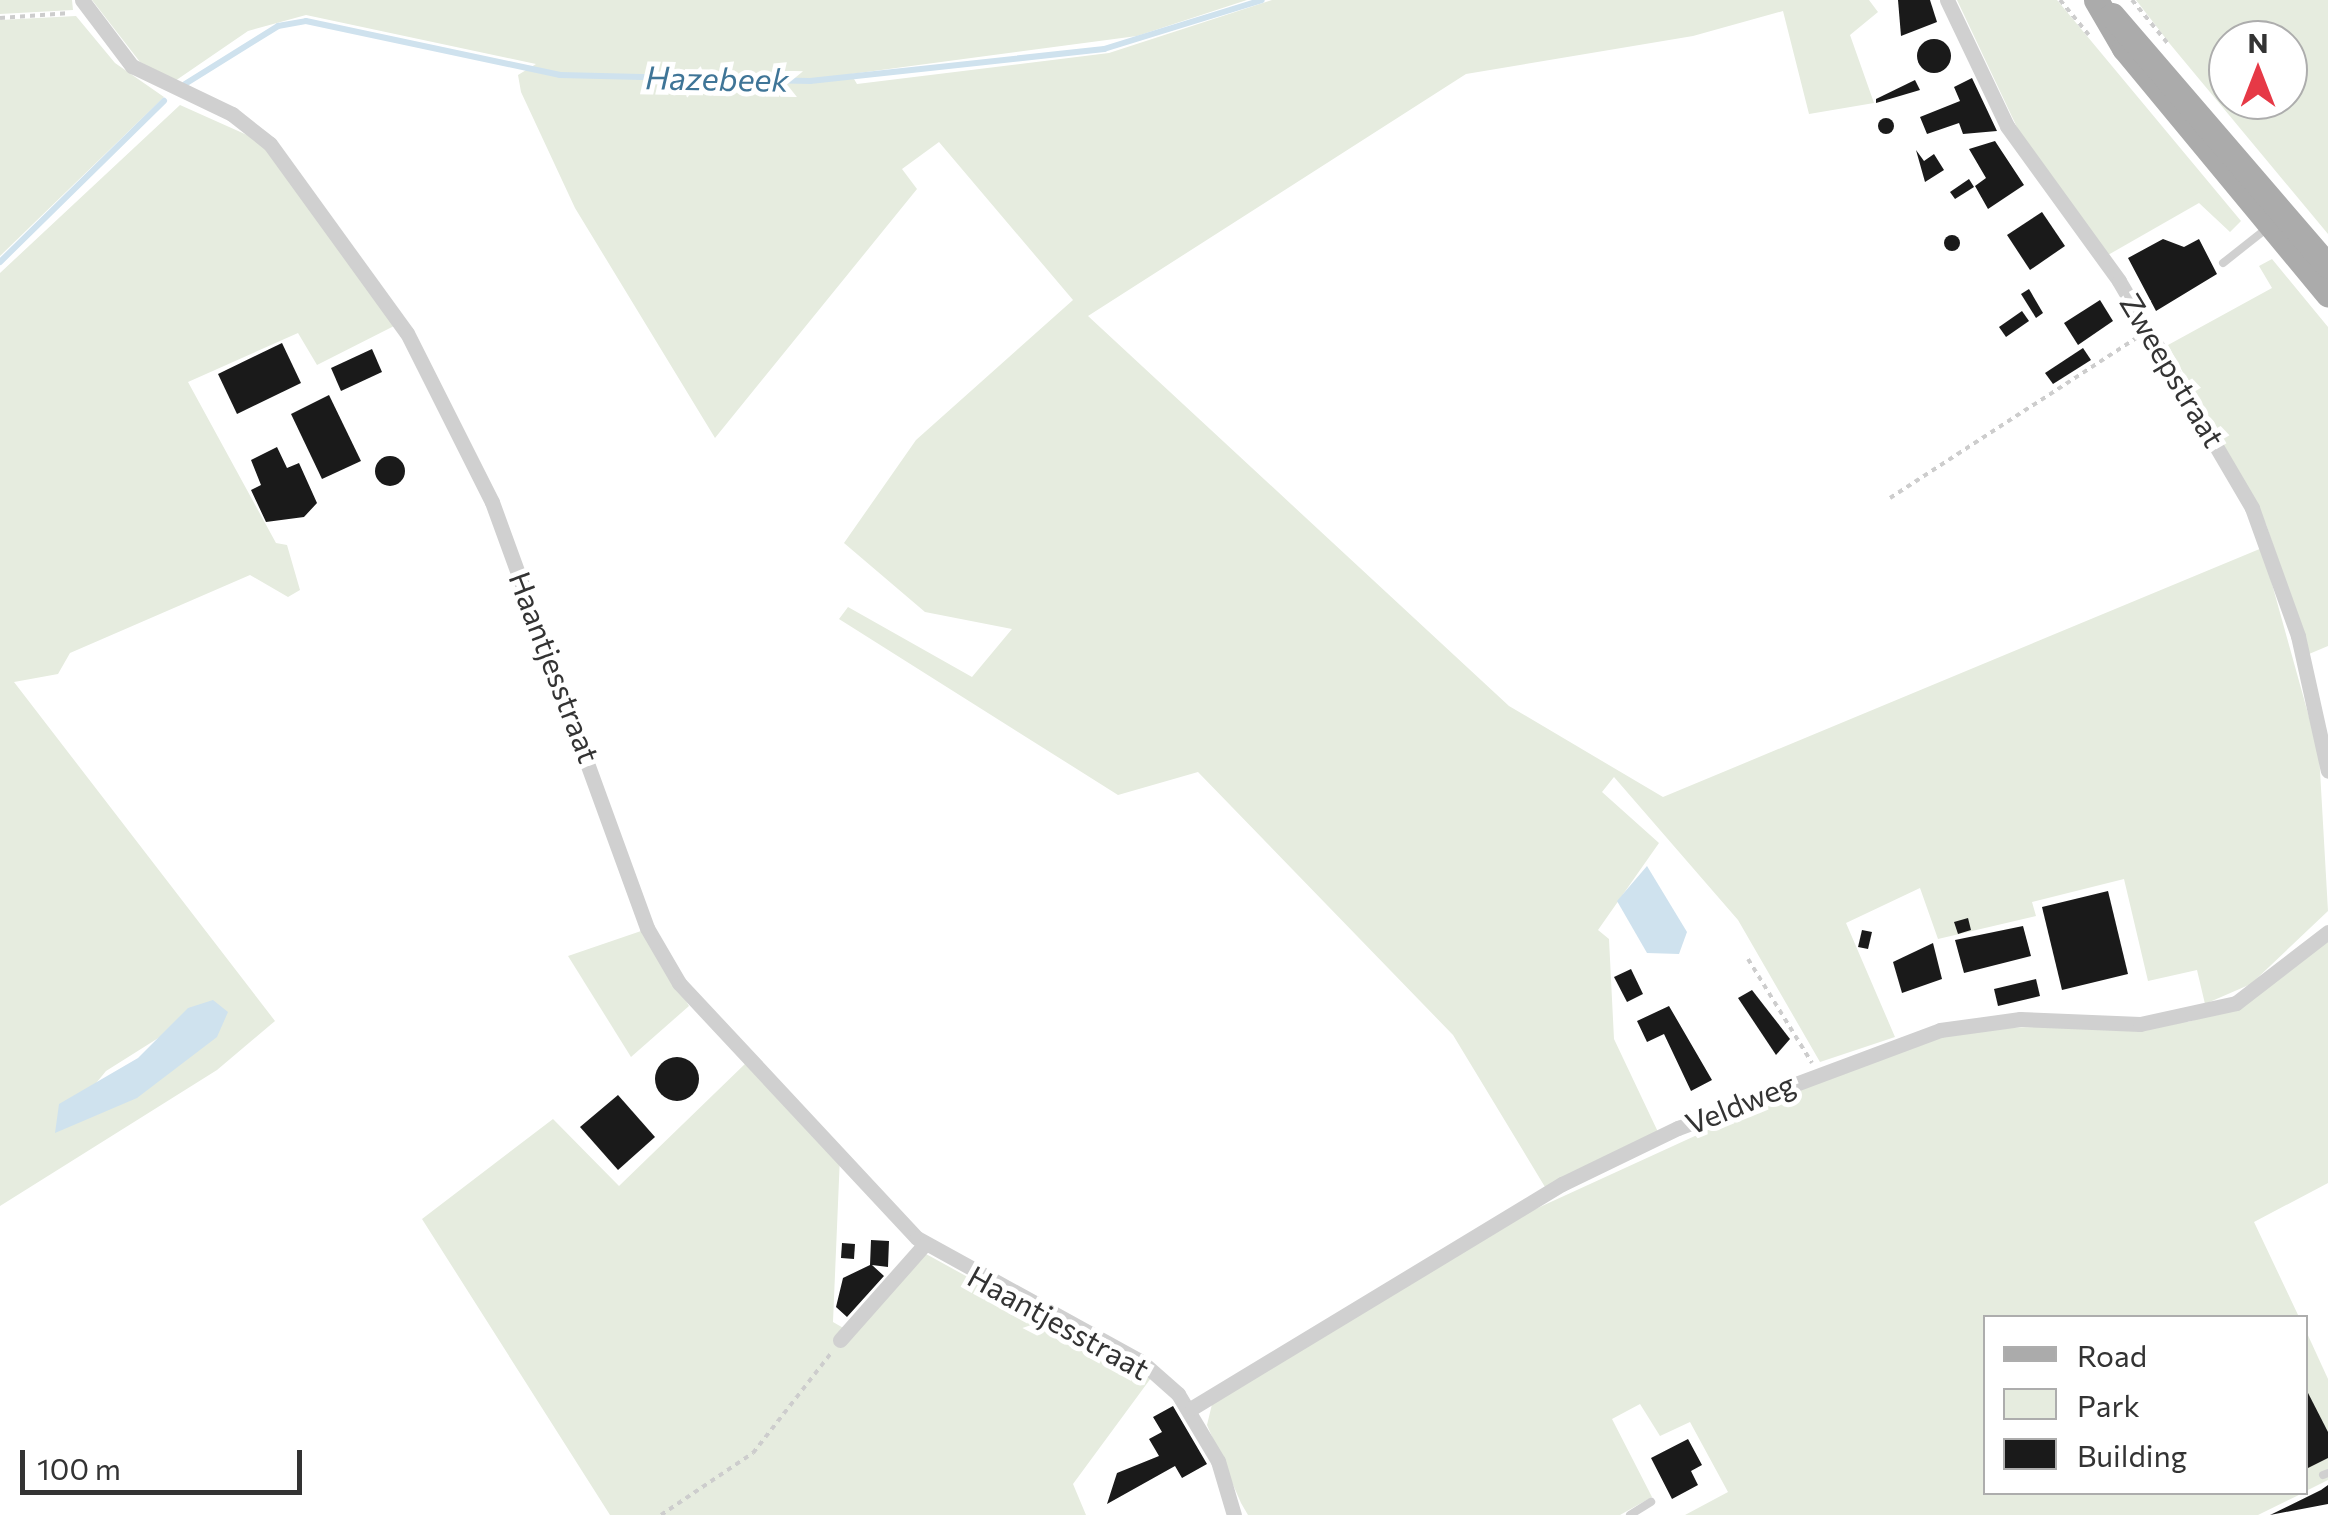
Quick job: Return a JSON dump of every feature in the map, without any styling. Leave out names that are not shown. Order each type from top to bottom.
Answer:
[{"type":"main road","points":[[2098,3],[2136,34],[2278,220],[2328,294]]},
{"type":"main road","points":[[2278,220],[2328,266]]},
{"type":"street","name":"Zweepstraat","points":[[1948,0],[2007,126],[2149,330],[2278,568],[2326,747],[2328,771]]},
{"type":"street","name":"Haantjesstraat","points":[[84,6],[132,66],[183,96],[232,114],[270,144],[407,332],[492,502],[648,928],[679,984],[925,1244],[1142,1363],[1192,1408],[1234,1515]]},
{"type":"street","name":"Veldweg","points":[[1192,1408],[1562,1184],[1817,1071],[1978,1024],[2140,1024],[2199,1013],[2236,1002],[2328,932]]},
{"type":"street","points":[[840,1340],[925,1244]]},
{"type":"lane","points":[[2223,263],[2278,220]]},
{"type":"lane","points":[[1630,1515],[1652,1502]]},
{"type":"path","points":[[0,18],[84,6]]},
{"type":"path","points":[[1890,498],[2149,330]]},
{"type":"path","points":[[1748,959],[1817,1071]]},
{"type":"path","points":[[661,1515],[753,1453],[840,1340]]},
{"type":"green space","points":[[0,0],[72,0],[73,10],[0,14]]},
{"type":"green space","points":[[92,0],[1247,0],[1137,36],[851,74],[857,84],[1109,53],[1272,0],[1869,0],[1878,12],[1850,35],[1874,103],[1809,114],[1783,11],[1693,36],[1466,74],[1088,316],[1509,706],[1663,797],[2262,548],[2319,753],[2328,911],[2251,984],[2205,1004],[2197,970],[2148,981],[2124,879],[2032,902],[2036,916],[1938,939],[1920,888],[1846,923],[1895,1037],[1820,1062],[1738,920],[1614,777],[1602,792],[1659,843],[1598,930],[1609,939],[1614,1039],[1658,1132],[1545,1187],[1453,1035],[1198,772],[1118,795],[839,619],[848,607],[972,677],[1012,629],[925,612],[844,543],[916,440],[1073,300],[939,142],[902,169],[917,189],[715,438],[575,208],[521,92],[518,75],[536,64],[306,15],[248,31],[175,81],[140,62]]},
{"type":"green space","points":[[1957,0],[2057,0],[2241,221],[2230,232],[2199,203],[2108,255],[2023,140]]},
{"type":"green space","points":[[2136,0],[2328,0],[2328,234],[2233,120],[2308,120],[2308,20],[2208,20],[2208,90]]},
{"type":"green space","points":[[76,16],[115,63],[164,97],[0,256],[0,20]]},
{"type":"green space","points":[[180,105],[263,142],[396,325],[317,365],[298,333],[188,382],[276,543],[287,545],[300,590],[288,597],[250,575],[70,653],[58,674],[14,682],[275,1021],[217,1070],[0,1206],[0,273]],"holes":[[[179,1025],[56,1132],[106,1071]]]},
{"type":"green space","points":[[2272,259],[2328,327],[2328,646],[2309,654],[2266,524],[2168,345],[2272,288],[2259,266]]},
{"type":"green space","points":[[644,930],[689,1006],[631,1057],[568,956]]},
{"type":"green space","points":[[2328,941],[2328,1183],[2254,1222],[2298,1315],[1983,1315],[1983,1495],[2299,1495],[2258,1515],[1685,1515],[1728,1492],[1690,1422],[1660,1436],[1640,1404],[1612,1419],[1652,1497],[1620,1515],[1248,1515],[1241,1503],[1207,1425],[1213,1400],[1505,1223],[1865,1058],[1970,1029],[2188,1022],[2240,1005]]},
{"type":"green space","points":[[747,1062],[840,1156],[833,1322],[852,1333],[926,1254],[1151,1378],[1073,1484],[1086,1515],[610,1515],[422,1219],[553,1119],[619,1186]]},
{"type":"green space","points":[[2308,1335],[2328,1379],[2328,1480],[2308,1490]]},
{"type":"water","points":[[1647,866],[1687,932],[1679,954],[1647,953],[1617,901]]},
{"type":"water","points":[[213,1000],[228,1012],[217,1037],[137,1098],[55,1133],[59,1104],[138,1058],[188,1008]]},
{"type":"building","points":[[1898,0],[1930,0],[1937,22],[1901,36]]},
{"type":"building","points":[[1934,39],[1946,44],[1951,56],[1946,68],[1934,73],[1922,68],[1917,56],[1922,44]]},
{"type":"building","points":[[1972,78],[1997,131],[1963,134],[1959,123],[1927,134],[1920,117],[1960,101],[1954,87]]},
{"type":"building","points":[[1915,80],[1920,90],[1876,103],[1876,99]]},
{"type":"building","points":[[1886,118],[1894,126],[1886,134],[1878,126]]},
{"type":"building","points":[[1995,141],[2024,185],[1988,209],[1975,186],[1986,178],[1969,149]]},
{"type":"building","points":[[1916,150],[1924,161],[1934,154],[1944,170],[1925,182]]},
{"type":"building","points":[[1969,179],[1974,187],[1955,199],[1950,192]]},
{"type":"building","points":[[2042,212],[2065,246],[2030,270],[2007,235]]},
{"type":"building","points":[[1952,235],[1960,243],[1952,251],[1944,243]]},
{"type":"building","points":[[2163,239],[2184,247],[2199,239],[2217,274],[2156,311],[2128,258]]},
{"type":"building","points":[[2029,289],[2043,313],[2036,318],[2021,294]]},
{"type":"building","points":[[2100,300],[2113,321],[2078,345],[2064,323]]},
{"type":"building","points":[[2022,311],[2029,321],[2006,337],[1999,327]]},
{"type":"building","points":[[282,343],[301,383],[237,414],[218,374]]},
{"type":"building","points":[[2083,348],[2091,360],[2053,384],[2045,373]]},
{"type":"building","points":[[372,349],[382,372],[341,391],[331,368]]},
{"type":"building","points":[[329,395],[361,461],[322,479],[291,414]]},
{"type":"building","points":[[277,447],[287,468],[299,463],[317,503],[304,517],[266,522],[251,490],[261,485],[251,460]]},
{"type":"building","points":[[390,456],[401,460],[405,471],[401,482],[390,486],[379,482],[375,471],[379,460]]},
{"type":"building","points":[[2108,891],[2128,974],[2062,990],[2042,907]]},
{"type":"building","points":[[1968,918],[1971,930],[1958,934],[1954,922]]},
{"type":"building","points":[[2023,926],[2031,956],[1964,973],[1955,940]]},
{"type":"building","points":[[1862,930],[1872,932],[1868,949],[1858,947]]},
{"type":"building","points":[[1933,943],[1942,979],[1902,993],[1893,962]]},
{"type":"building","points":[[1631,969],[1643,994],[1627,1002],[1614,977]]},
{"type":"building","points":[[2036,979],[2040,996],[1998,1006],[1994,989]]},
{"type":"building","points":[[1752,990],[1790,1039],[1776,1055],[1738,998]]},
{"type":"building","points":[[1669,1006],[1712,1080],[1691,1091],[1664,1034],[1647,1042],[1637,1021]]},
{"type":"building","points":[[677,1057],[692,1064],[699,1079],[692,1094],[677,1101],[662,1094],[655,1079],[662,1064]]},
{"type":"building","points":[[618,1095],[655,1137],[618,1170],[580,1127]]},
{"type":"building","points":[[871,1240],[889,1241],[888,1267],[872,1265],[884,1276],[847,1317],[836,1307],[843,1278],[870,1265]]},
{"type":"building","points":[[842,1243],[855,1244],[854,1259],[841,1258]]},
{"type":"building","points":[[2308,1393],[2328,1432],[2328,1458],[2308,1468]]},
{"type":"building","points":[[1173,1406],[1207,1464],[1182,1478],[1175,1466],[1107,1504],[1117,1473],[1159,1456],[1149,1439],[1162,1432],[1153,1417]]},
{"type":"building","points":[[1688,1439],[1702,1465],[1691,1471],[1698,1485],[1672,1499],[1651,1458]]},
{"type":"building","points":[[2328,1485],[2328,1504],[2270,1515],[2321,1490]]},
{"type":"waterway","name":"Hazebeek","points":[[185,84],[278,26],[306,21],[560,75],[810,81],[1104,49],[1262,0]]},
{"type":"waterway","name":"Hazebeek","points":[[0,262],[164,101]]}]
